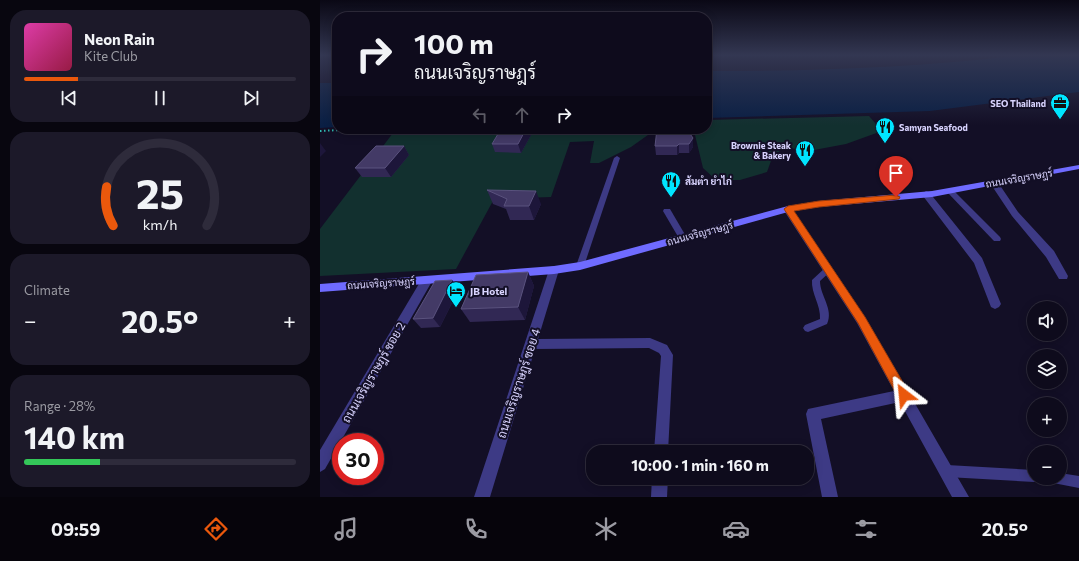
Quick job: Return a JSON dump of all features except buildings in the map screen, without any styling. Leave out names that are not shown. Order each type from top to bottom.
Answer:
[{"type":"main road","name":"ถนนเจริญราษฎร์","points":[[320,288],[554,270],[580,266],[788,209],[819,204],[950,191],[1079,167]]},
{"type":"street","points":[[994,183],[1015,214],[1050,254],[1063,276]]},
{"type":"street","points":[[926,194],[978,261],[984,271],[988,288],[995,304]]},
{"type":"street","points":[[788,209],[861,320],[961,497]]},
{"type":"street","name":"ถนนเจริญราษฎร์ ซอย 4","points":[[482,497],[554,270]]},
{"type":"street","name":"ถนนเจริญราษฎร์ ซอย 2","points":[[320,464],[427,280]]},
{"type":"street","points":[[530,344],[650,344],[663,349],[667,355],[661,445]]},
{"type":"street","points":[[830,497],[813,414],[904,395]]},
{"type":"street","points":[[659,497],[660,485]]},
{"type":"lane","points":[[580,266],[617,158]]},
{"type":"lane","points":[[950,191],[997,239]]},
{"type":"lane","points":[[667,211],[683,238]]},
{"type":"lane","points":[[808,328],[824,321],[826,312],[815,288],[816,280],[828,270]]},
{"type":"lane","points":[[947,471],[1027,476]]},
{"type":"lane","points":[[1067,480],[1079,482]]},
{"type":"path","points":[[320,131],[332,130]]},
{"type":"green space","points":[[869,116],[882,131],[846,144],[814,150],[783,148],[772,158],[767,172],[740,180],[716,180],[703,168],[695,135],[687,134],[712,134],[712,120]]},
{"type":"green space","points":[[392,134],[649,134],[631,147],[599,163],[590,163],[594,141],[570,142],[551,197],[494,199],[456,269],[320,276],[320,229]]},
{"type":"water","points":[[712,78],[1079,78],[1079,92],[930,111],[712,118]]},
{"type":"water","points":[[320,83],[332,83],[332,127],[320,128]]},
{"type":"place","name":"SEO Thailand","points":[[1060,120]]},
{"type":"place","name":"Samyan Seafood","points":[[885,144]]},
{"type":"place","name":"Brownie Steak & Bakery","points":[[805,167]]},
{"type":"place","name":"ส้มตำ ยำไก่","points":[[671,198]]},
{"type":"place","name":"JB Hotel","points":[[456,308]]},
{"type":"route","points":[[896,197],[819,204],[788,209],[861,320],[904,395]]}]
